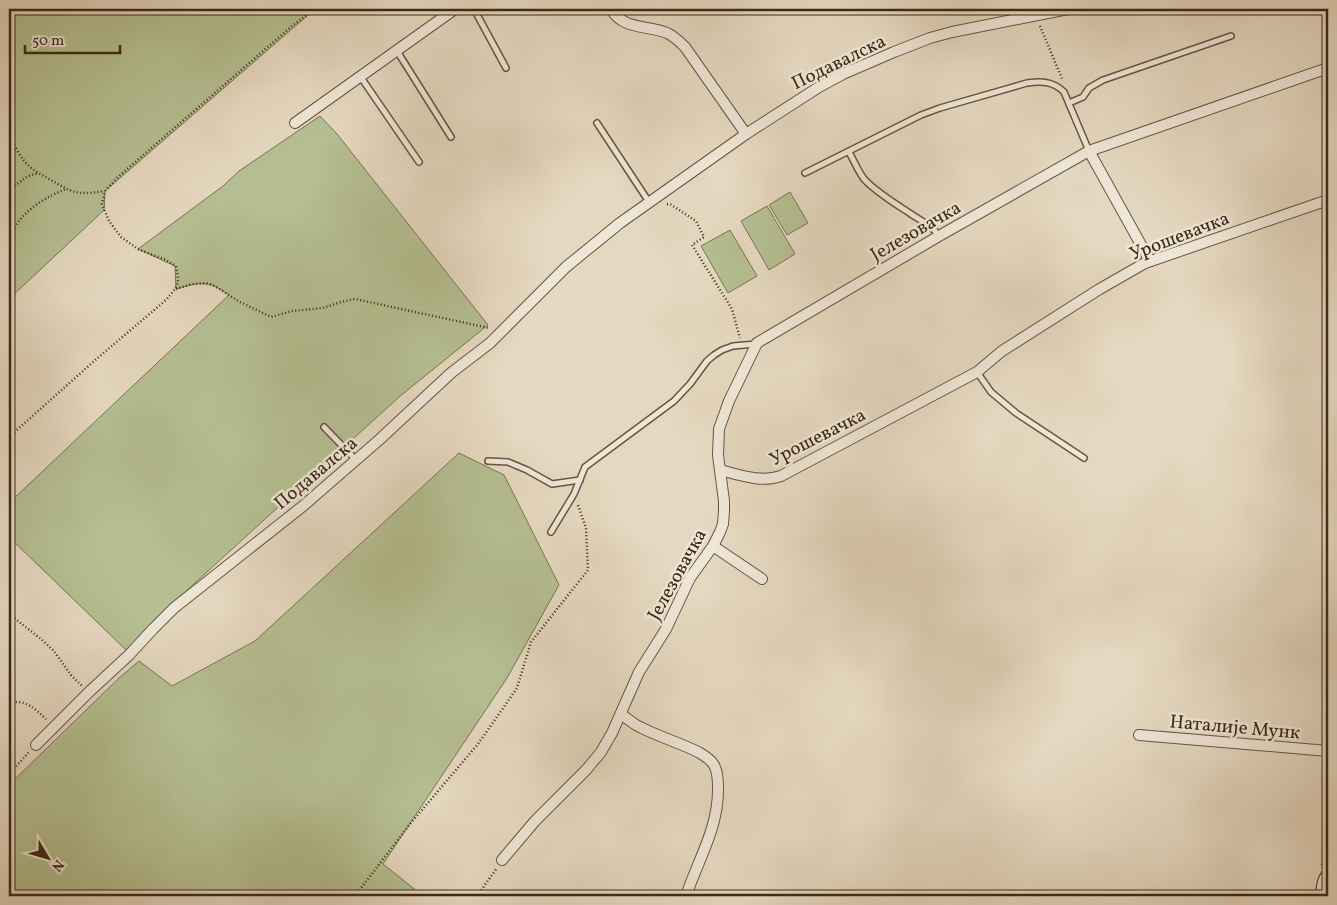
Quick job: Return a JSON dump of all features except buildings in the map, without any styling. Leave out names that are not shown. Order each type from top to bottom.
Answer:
[{"type":"main road","points":[[1314,896],[1326,880]]},
{"type":"street","points":[[295,123],[455,9]]},
{"type":"street","points":[[611,9],[622,22],[667,33],[676,38],[685,47],[746,134]]},
{"type":"street","name":"Подавалска","points":[[36,745],[129,655],[174,608],[303,506],[379,440],[451,373],[481,351],[566,267],[649,202],[746,134],[819,87],[869,62],[930,38],[952,32],[1068,9]]},
{"type":"street","name":"Јелезовачка","points":[[502,860],[535,821],[594,761],[607,743],[632,685],[666,628],[690,578],[713,546],[723,524],[724,511],[717,447],[719,429],[721,420],[757,344],[939,236],[1089,151],[1328,68]]},
{"type":"street","points":[[1089,151],[1150,261]]},
{"type":"street","name":"Урошевачка","points":[[720,470],[759,479],[772,479],[781,476],[977,372],[1002,351],[1098,290],[1150,261],[1328,200]]},
{"type":"street","points":[[713,546],[762,579]]},
{"type":"street","points":[[621,714],[643,729],[702,754],[716,767],[719,798],[716,819],[686,896]]},
{"type":"street","name":"Наталије Мунк","points":[[1139,735],[1328,751]]},
{"type":"lane","points":[[474,9],[506,68]]},
{"type":"lane","points":[[1326,9],[1328,16]]},
{"type":"lane","points":[[1069,103],[1083,96],[1089,88],[1103,80],[1231,36]]},
{"type":"lane","points":[[396,50],[451,137]]},
{"type":"lane","points":[[360,76],[419,162]]},
{"type":"lane","points":[[806,173],[921,115],[1027,82],[1053,84],[1064,92],[1089,151]]},
{"type":"lane","points":[[596,123],[649,202]]},
{"type":"lane","points":[[849,152],[867,182],[909,213],[928,224],[939,236]]},
{"type":"lane","points":[[552,532],[574,494],[585,467],[674,401],[714,355],[722,350],[742,344],[757,344]]},
{"type":"lane","points":[[977,372],[991,392],[1016,413],[1084,458]]},
{"type":"lane","points":[[324,427],[356,460]]},
{"type":"lane","points":[[488,461],[508,462],[552,484],[580,480]]},
{"type":"path","points":[[9,437],[166,300],[176,289],[179,278],[176,266],[138,249],[121,237],[109,221],[102,204],[105,191],[118,177],[216,91],[292,26],[315,9]]},
{"type":"path","points":[[1035,16],[1058,69]]},
{"type":"path","points":[[9,136],[28,166],[39,173],[78,193],[88,194],[105,191]]},
{"type":"path","points":[[9,190],[28,176],[39,173]]},
{"type":"path","points":[[9,255],[14,229],[20,221],[46,198],[67,189]]},
{"type":"path","points":[[649,202],[670,204],[696,221],[704,236],[692,245],[732,309],[742,344]]},
{"type":"path","points":[[176,289],[192,284],[213,284],[240,302],[271,317],[323,308],[355,299],[503,331]]},
{"type":"path","points":[[355,896],[410,824],[478,744],[516,688],[531,642],[588,570],[586,528],[574,494]]},
{"type":"path","points":[[9,614],[42,639],[58,656],[71,675],[89,692]]},
{"type":"path","points":[[9,704],[14,702],[25,703],[34,708],[53,727]]},
{"type":"path","points":[[9,774],[36,745]]},
{"type":"path","points":[[477,896],[502,860]]},
{"type":"green space","points":[[9,9],[315,9],[105,191],[104,210],[9,299]]},
{"type":"green space","points":[[320,116],[337,134],[488,325],[399,397],[162,613],[126,650],[9,537],[9,503],[229,295],[216,287],[204,284],[176,289],[175,266],[138,249],[223,186],[239,171]]},
{"type":"green space","points":[[790,192],[808,223],[787,235],[769,205]]},
{"type":"green space","points":[[767,206],[795,254],[769,270],[741,221]]},
{"type":"green space","points":[[730,230],[757,276],[728,293],[701,246]]},
{"type":"green space","points":[[459,453],[504,475],[559,585],[507,678],[383,864],[423,896],[9,896],[9,785],[119,678],[139,661],[172,686],[255,641]]}]
